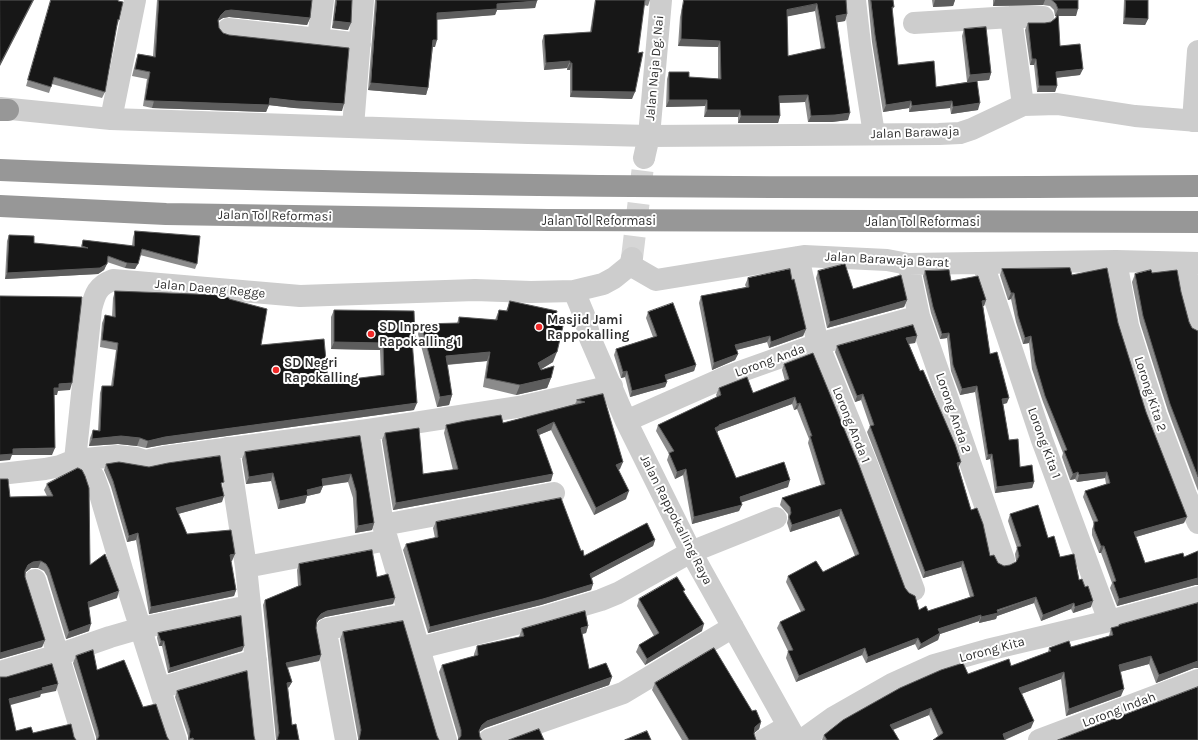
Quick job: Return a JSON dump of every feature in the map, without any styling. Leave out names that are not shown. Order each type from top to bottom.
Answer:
[{"type":"highway","points":[[0,170],[157,177],[536,185],[1198,186]]},
{"type":"highway","name":"Jalan Tol Reformasi","points":[[0,206],[166,214],[548,220],[1198,222]]},
{"type":"street","points":[[110,119],[135,0]]},
{"type":"street","points":[[318,39],[323,0]]},
{"type":"street","points":[[353,127],[363,0]]},
{"type":"street","name":"Jalan Naja Dg. Nai","points":[[644,158],[649,136],[660,0]]},
{"type":"street","points":[[855,0],[860,44],[874,134]]},
{"type":"street","points":[[1011,17],[1023,106]]},
{"type":"street","points":[[914,23],[1011,17],[1043,17]]},
{"type":"street","points":[[228,29],[360,44]]},
{"type":"street","points":[[1195,121],[1198,51]]},
{"type":"street","name":"Jalan Barawaja","points":[[3,110],[110,119],[649,136],[960,133],[982,125],[1023,106],[1056,104],[1135,116],[1195,121]]},
{"type":"street","name":"Jalan Barawaja Barat","points":[[631,262],[656,280],[804,256],[888,260],[908,264],[1116,261],[1191,263]]},
{"type":"street","name":"Lorong Anda 1","points":[[798,257],[818,344],[868,467],[914,590]]},
{"type":"street","name":"Lorong Kita 2","points":[[1116,261],[1128,326],[1156,415],[1186,496],[1198,523]]},
{"type":"street","name":"Jalan Daeng Regge","points":[[76,460],[91,309],[95,296],[100,287],[112,280],[300,296],[467,290],[531,292],[574,291],[603,284],[614,278],[631,262]]},
{"type":"street","points":[[1191,263],[1190,296],[1198,326]]},
{"type":"street","name":"Lorong Anda 2","points":[[908,264],[920,316],[1004,560]]},
{"type":"street","name":"Lorong Kita 1","points":[[983,264],[1042,440],[1109,621]]},
{"type":"street","name":"Jalan Rappokalling Raya","points":[[574,291],[584,316],[590,338],[626,421],[691,552],[796,735]]},
{"type":"street","name":"Lorong Anda","points":[[626,421],[728,376],[818,344],[920,316]]},
{"type":"street","points":[[0,474],[45,469],[60,466],[76,460],[117,456],[136,458],[145,461],[228,448],[368,430],[524,406],[612,386]]},
{"type":"street","points":[[368,430],[385,533],[446,740]]},
{"type":"street","points":[[228,448],[246,567],[264,740]]},
{"type":"street","points":[[76,460],[88,468],[94,477],[176,740]]},
{"type":"street","points":[[246,567],[554,493]]},
{"type":"street","points":[[418,648],[544,617],[601,600],[618,593],[691,552],[776,518]]},
{"type":"street","points":[[35,580],[84,740]]},
{"type":"street","name":"Lorong Kita","points":[[764,740],[796,735],[834,717],[892,684],[934,665],[987,650],[1109,621],[1198,597]]},
{"type":"street","points":[[0,672],[141,628],[249,606]]},
{"type":"street","points":[[346,740],[326,632],[327,629],[408,614]]},
{"type":"street","points":[[489,740],[623,693],[733,627]]},
{"type":"street","points":[[160,688],[256,660]]},
{"type":"street","name":"Lorong Indah","points":[[1039,740],[1198,680]]},
{"type":"building","points":[[0,0],[33,0],[0,64]]},
{"type":"building","points":[[51,0],[118,0],[123,2],[119,20],[118,19],[105,92],[54,77],[51,87],[28,80]]},
{"type":"building","points":[[159,0],[312,0],[310,18],[231,10],[225,11],[221,15],[218,20],[219,28],[223,33],[229,35],[349,48],[344,104],[270,98],[269,105],[145,100],[150,72],[135,69],[138,54],[155,57]]},
{"type":"building","points":[[337,0],[352,0],[351,23],[334,21]]},
{"type":"building","points":[[377,0],[537,1],[497,4],[497,9],[437,13],[437,40],[433,40],[428,88],[371,83]]},
{"type":"building","points":[[596,0],[645,0],[638,53],[643,52],[635,92],[572,91],[572,63],[570,63],[570,61],[546,63],[544,35],[591,32]]},
{"type":"building","points":[[684,0],[846,0],[847,14],[836,16],[850,113],[811,116],[808,95],[779,96],[780,116],[741,116],[740,110],[707,110],[707,100],[669,100],[669,72],[689,72],[689,77],[721,79],[720,41],[681,39],[682,10]],"holes":[[[817,4],[825,48],[788,56],[787,10]]]},
{"type":"building","points":[[871,0],[893,0],[894,7],[892,7],[898,65],[934,61],[936,87],[977,81],[980,103],[953,107],[952,101],[912,106],[911,101],[886,105]]},
{"type":"building","points":[[1052,0],[1078,0],[1078,9],[1058,9]]},
{"type":"building","points":[[1126,0],[1148,0],[1148,19],[1125,18]]},
{"type":"building","points":[[1058,12],[1060,46],[1080,44],[1083,69],[1056,72],[1057,86],[1039,86],[1036,59],[1032,59],[1028,23],[1051,22],[1056,18]]},
{"type":"building","points":[[986,27],[991,73],[970,75],[964,29]]},
{"type":"building","points":[[135,231],[200,236],[197,264],[142,249],[138,264],[127,263],[108,256],[107,264],[100,268],[7,273],[9,235],[34,236],[34,243],[88,248],[82,246],[83,240],[134,246]]},
{"type":"building","points":[[845,264],[853,289],[901,275],[907,300],[830,322],[818,271]]},
{"type":"building","points":[[1070,268],[1072,275],[1107,268],[1118,323],[1146,412],[1187,517],[1134,532],[1145,563],[1183,553],[1184,557],[1198,551],[1198,578],[1119,599],[1113,582],[1116,581],[1104,546],[1101,546],[1094,529],[1094,522],[1098,521],[1085,491],[1110,483],[1107,472],[1079,475],[1078,472],[1073,474],[1064,451],[1067,450],[1045,396],[1035,362],[1031,336],[1025,338],[1018,316],[1014,293],[1011,293],[1002,269]]},
{"type":"building","points":[[790,269],[792,280],[794,279],[806,329],[771,342],[770,336],[735,345],[738,354],[714,363],[701,296],[749,287],[748,278]]},
{"type":"building","points":[[949,270],[951,281],[978,276],[986,300],[982,301],[990,354],[997,352],[1009,398],[1002,399],[1009,440],[1018,439],[1020,467],[1032,465],[1034,482],[997,487],[992,454],[988,455],[977,386],[962,389],[953,365],[949,333],[942,334],[933,307],[925,271]]},
{"type":"building","points":[[1151,270],[1152,273],[1177,270],[1189,322],[1192,328],[1198,331],[1198,477],[1170,404],[1143,316],[1135,274]]},
{"type":"building","points":[[115,291],[220,295],[229,299],[267,309],[261,345],[324,339],[328,382],[384,375],[383,343],[334,342],[334,310],[414,311],[415,339],[412,340],[417,403],[165,437],[148,441],[140,438],[121,436],[92,439],[93,430],[100,431],[102,386],[113,386],[118,343],[102,340],[105,315],[115,317]]},
{"type":"building","points":[[0,296],[82,297],[72,383],[59,384],[59,388],[54,388],[55,448],[13,449],[13,454],[0,455]]},
{"type":"building","points":[[510,301],[557,311],[554,323],[563,326],[557,352],[538,363],[541,370],[554,366],[551,378],[520,385],[486,378],[490,352],[446,356],[452,395],[440,397],[421,324],[459,323],[459,317],[497,320],[499,310],[507,311]]},
{"type":"building","points":[[673,303],[696,365],[665,375],[667,382],[632,391],[627,371],[623,372],[616,349],[657,336],[648,312]]},
{"type":"building","points":[[913,325],[917,336],[906,338],[920,371],[923,370],[955,444],[961,462],[957,463],[971,510],[977,508],[983,524],[990,556],[994,555],[998,563],[1004,566],[1016,562],[1019,556],[1017,547],[1021,546],[1010,514],[1038,505],[1048,538],[1054,536],[1060,557],[1074,554],[1079,580],[1082,579],[1085,587],[1088,586],[1093,601],[1075,607],[1074,603],[1043,615],[1036,597],[997,610],[998,613],[981,617],[981,615],[938,629],[940,633],[921,644],[918,638],[868,657],[865,648],[799,676],[788,651],[793,650],[780,622],[805,610],[788,576],[816,561],[823,572],[859,554],[841,509],[792,525],[789,517],[791,513],[790,507],[782,498],[825,484],[810,436],[812,436],[800,403],[797,404],[795,397],[719,425],[715,428],[736,478],[784,462],[790,480],[740,497],[742,505],[694,517],[686,469],[677,472],[669,453],[674,451],[658,425],[721,395],[719,388],[747,377],[753,393],[789,379],[784,364],[813,353],[859,465],[905,588],[909,593],[915,596],[919,610],[926,606],[928,611],[974,596],[963,561],[925,572],[870,426],[874,425],[863,394],[857,396],[837,346]]},
{"type":"building","points":[[603,394],[623,462],[616,465],[629,491],[596,508],[554,422],[537,430],[553,474],[396,503],[385,433],[419,428],[423,474],[458,469],[446,425],[501,415],[503,423],[585,402],[577,400]]},
{"type":"building","points":[[360,436],[374,523],[358,526],[356,491],[351,474],[322,479],[323,486],[307,490],[308,495],[280,501],[273,473],[249,477],[245,452]]},
{"type":"building","points":[[220,456],[224,482],[221,483],[224,496],[176,508],[187,534],[231,530],[235,554],[230,555],[236,590],[151,607],[138,533],[129,536],[113,481],[106,464],[119,462],[149,467]]},
{"type":"building","points":[[78,468],[82,470],[89,488],[90,565],[105,554],[119,591],[88,602],[91,624],[69,632],[49,569],[46,564],[41,561],[33,562],[28,565],[25,571],[25,577],[45,640],[0,653],[0,479],[8,479],[10,497],[53,496],[47,484]]},
{"type":"building","points":[[561,498],[581,551],[583,550],[584,556],[647,523],[655,540],[590,574],[593,584],[543,599],[430,627],[406,544],[438,537],[436,522]]},
{"type":"building","points":[[372,550],[377,577],[388,574],[395,598],[327,611],[321,614],[317,619],[316,628],[321,655],[286,663],[292,682],[287,683],[292,725],[296,724],[299,740],[277,740],[279,733],[265,600],[301,585],[299,564]]},
{"type":"building","points":[[677,577],[685,590],[683,591],[704,624],[647,659],[639,645],[659,633],[639,599]]},
{"type":"building","points":[[1198,603],[1198,661],[1159,675],[1151,656],[1119,665],[1124,689],[1069,709],[1064,672],[1019,688],[1034,721],[1003,734],[1005,740],[933,740],[943,733],[931,708],[890,725],[899,740],[827,740],[824,735],[843,720],[900,688],[941,670],[963,663],[968,674],[1009,659],[1011,666],[1051,651],[1049,648],[1069,641],[1071,647],[1113,635],[1111,628]]},
{"type":"building","points":[[585,611],[588,626],[581,628],[589,669],[606,663],[612,677],[487,721],[482,725],[479,731],[482,740],[458,740],[461,736],[461,730],[442,665],[478,655],[477,646],[524,636],[522,629]]},
{"type":"building","points":[[241,616],[244,646],[170,668],[164,641],[161,641],[158,633]]},
{"type":"building","points":[[403,621],[439,740],[359,740],[361,730],[343,632]]},
{"type":"building","points":[[714,648],[752,711],[756,710],[761,722],[755,727],[754,734],[756,740],[689,740],[655,683]]},
{"type":"building","points":[[93,650],[97,670],[124,660],[143,707],[156,704],[169,740],[97,740],[99,736],[98,730],[76,656]]},
{"type":"building","points":[[52,664],[58,684],[42,688],[43,690],[9,699],[16,731],[31,727],[33,733],[71,724],[76,740],[0,740],[0,677],[6,677]]},
{"type":"building","points":[[247,671],[255,740],[189,739],[190,731],[177,691]]},
{"type":"building","points":[[1198,687],[1198,740],[1058,740]]},
{"type":"building","points":[[539,729],[544,740],[509,740]]},
{"type":"building","points":[[647,731],[651,740],[625,740]]},
{"type":"tunnel","points":[[632,258],[644,158]]},
{"type":"place","name":"Masjid Jami Rappokalling","points":[[539,327]]},
{"type":"place","name":"SD Inpres Rapokalling 1","points":[[371,334]]},
{"type":"place","name":"SD Negri Rapokalling","points":[[276,370]]}]
